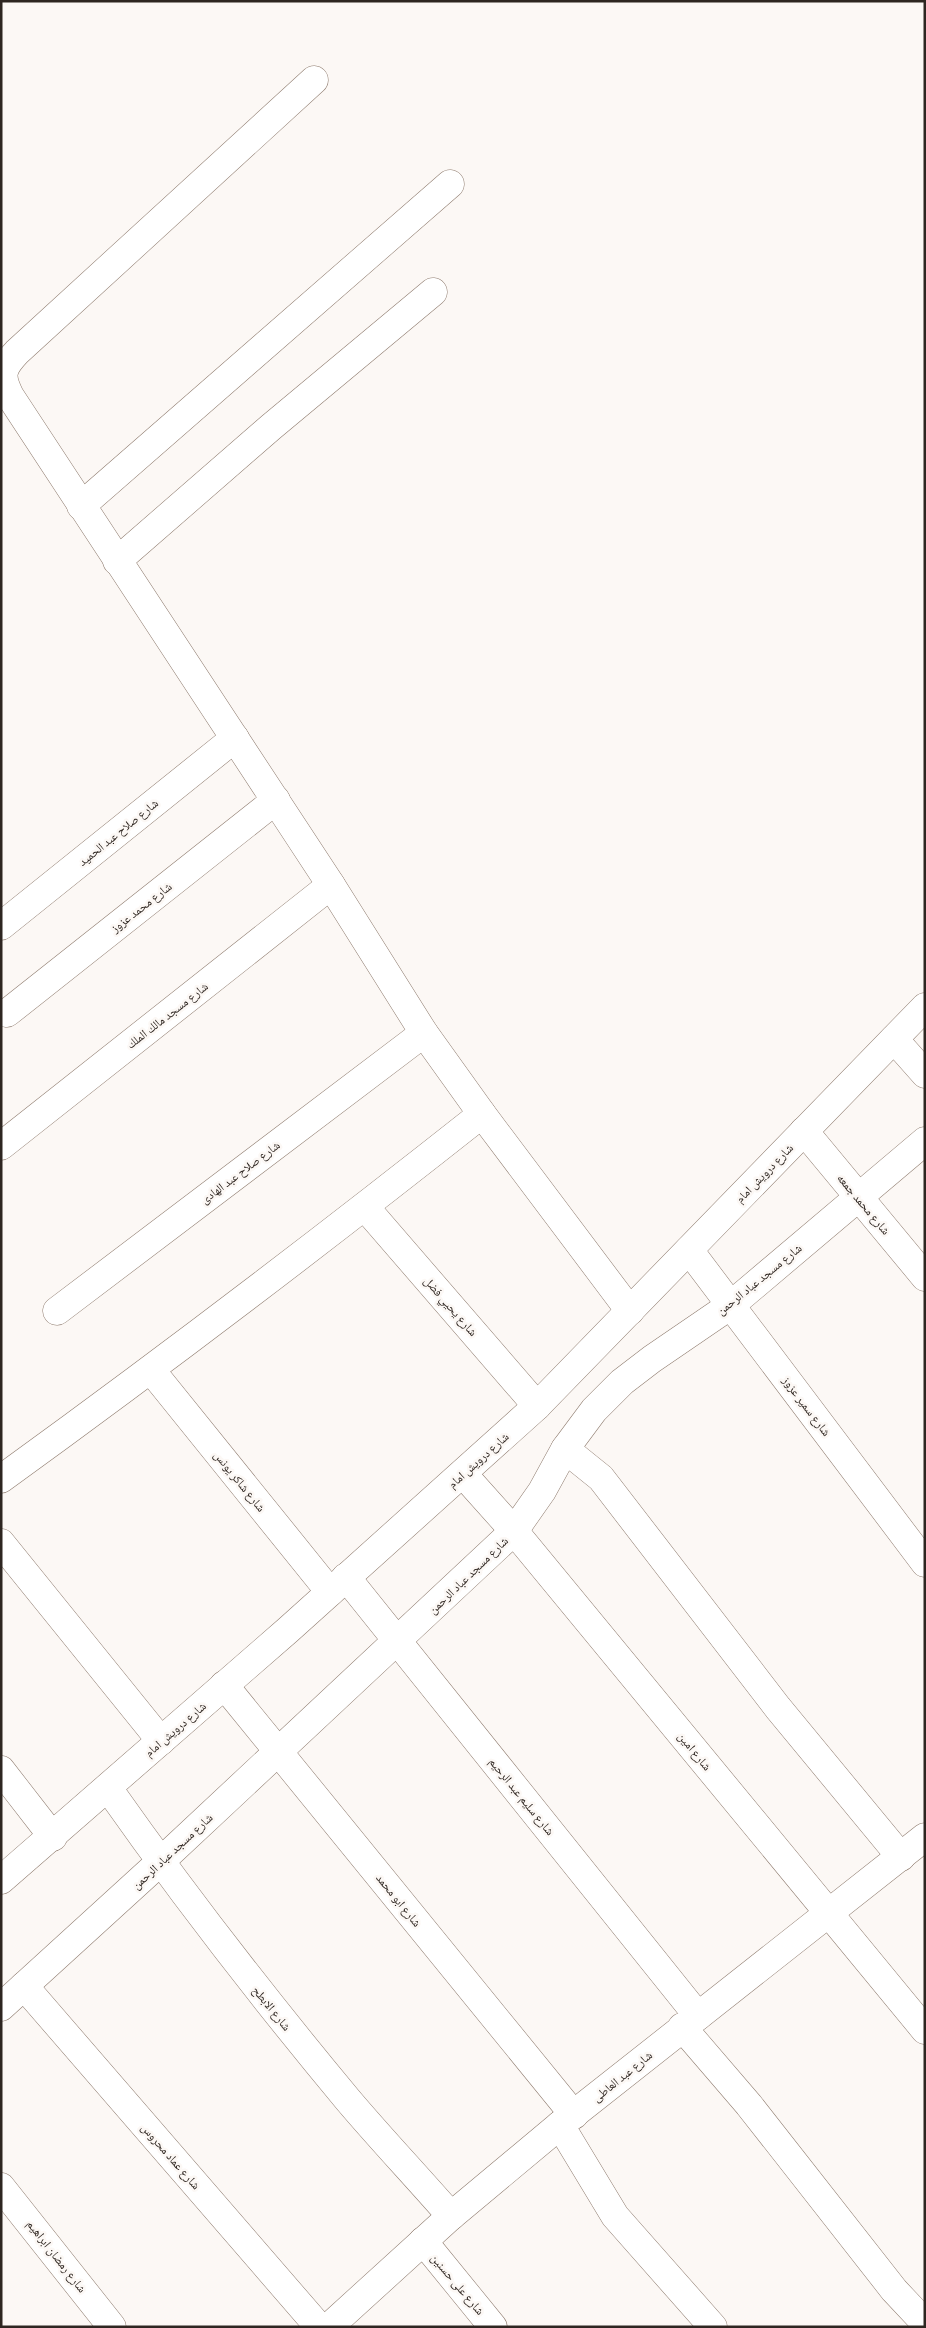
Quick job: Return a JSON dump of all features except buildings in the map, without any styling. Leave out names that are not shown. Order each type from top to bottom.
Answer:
[{"type":"street","points":[[314,80],[5,364],[2,381],[117,561],[332,885],[424,1033],[482,1114],[630,1311]]},
{"type":"street","points":[[81,506],[450,184]]},
{"type":"street","points":[[117,561],[271,427],[433,292]]},
{"type":"street","name":"شارع صلاح عبد الحميد","points":[[1,926],[235,738]]},
{"type":"street","name":"شارع محمد عزوز","points":[[7,1013],[276,800]]},
{"type":"street","name":"شارع مسجد مالك الملك","points":[[1,1146],[332,885]]},
{"type":"street","name":"شارع درويش امام","points":[[1,1880],[53,1837],[463,1474],[537,1406],[925,1007]]},
{"type":"street","name":"شارع صلاح عبد الهادى","points":[[57,1311],[424,1033]]},
{"type":"street","points":[[894,1039],[925,1074]]},
{"type":"street","points":[[1,1479],[151,1370],[365,1207],[482,1114]]},
{"type":"street","name":"شارع محمد جمعه","points":[[804,1131],[925,1277]]},
{"type":"street","name":"شارع مسجد عباد الرحمن","points":[[9,1996],[160,1862],[399,1641],[514,1531],[542,1491],[565,1449],[594,1410],[622,1382],[731,1305],[925,1140]]},
{"type":"street","name":"شارع يحيي فضل","points":[[365,1207],[537,1406]]},
{"type":"street","name":"شارع سمير عزوز","points":[[689,1250],[925,1563]]},
{"type":"street","name":"شارع شاكر يونس","points":[[151,1370],[338,1584]]},
{"type":"street","points":[[565,1449],[601,1478],[778,1708],[902,1857]]},
{"type":"street","name":"شارع امين","points":[[463,1474],[514,1531],[925,2030]]},
{"type":"street","points":[[1,1543],[161,1741]]},
{"type":"street","name":"شارع سليم عبد الرحيم","points":[[338,1584],[399,1641],[690,2022],[749,2105],[894,2290],[925,2323]]},
{"type":"street","name":"شارع ابو محمد","points":[[224,1685],[567,2120],[614,2216],[713,2327]]},
{"type":"street","points":[[1,1770],[53,1837]]},
{"type":"street","name":"شارع الابطح","points":[[108,1788],[160,1862],[252,1984],[349,2102],[451,2216]]},
{"type":"street","name":"شارع عبد العاطى","points":[[329,2327],[451,2216],[567,2120],[925,1837]]},
{"type":"street","name":"شارع عماد محروس","points":[[9,1996],[319,2327]]},
{"type":"street","name":"شارع رمضان ابراهيم","points":[[1,2187],[112,2327]]},
{"type":"street","name":"شارع على حسنين","points":[[423,2241],[493,2327]]}]
